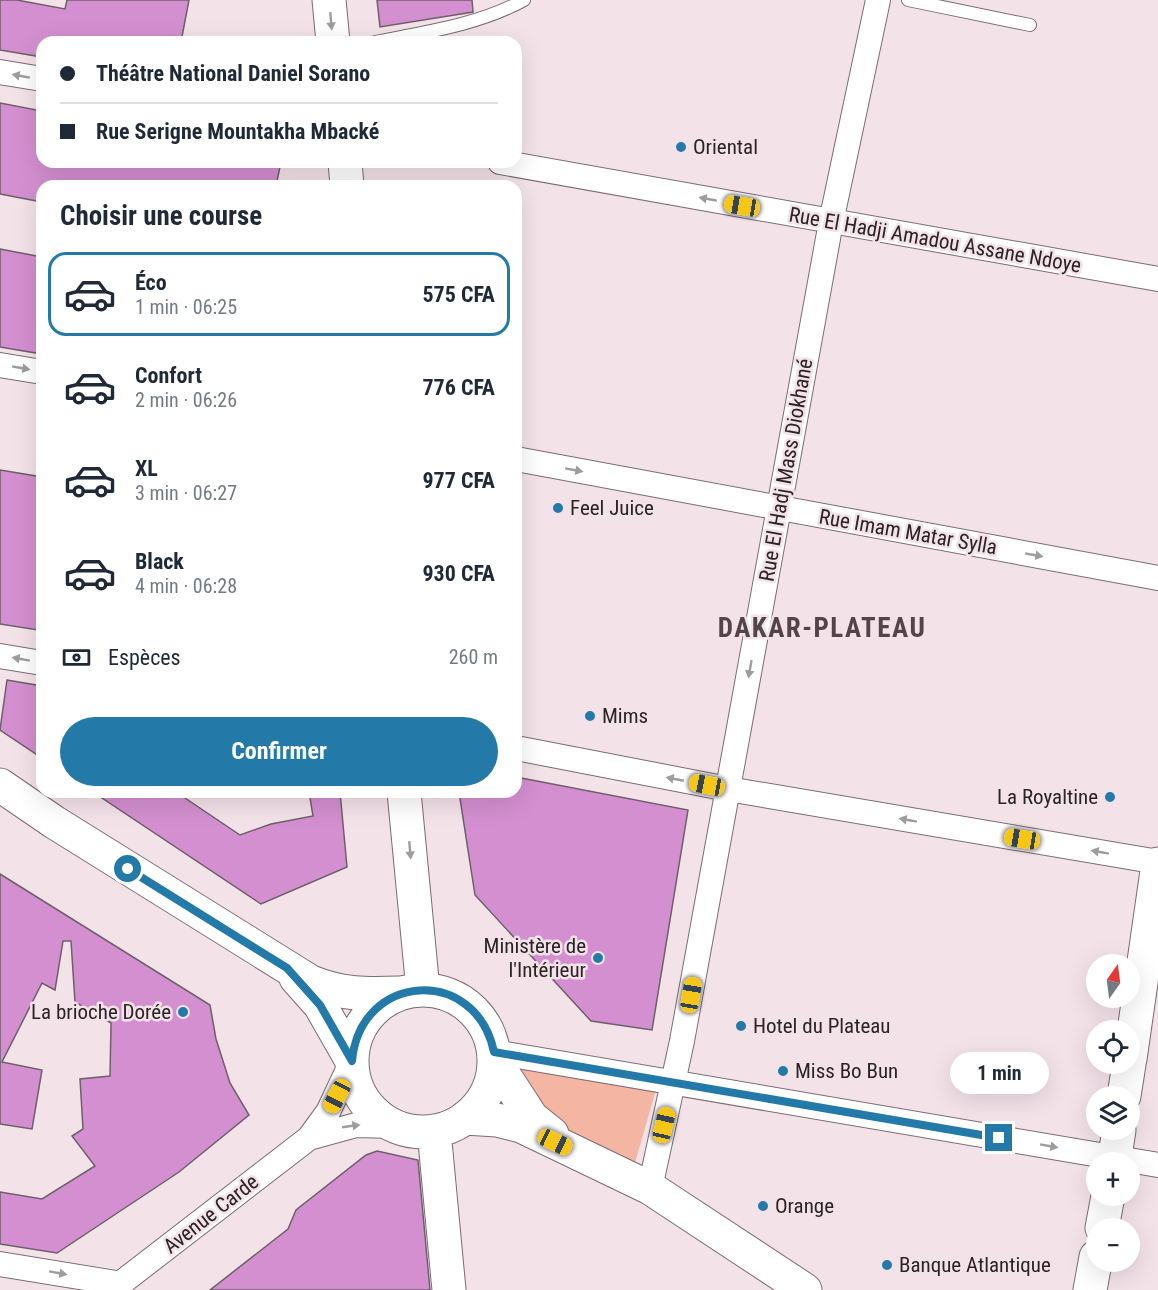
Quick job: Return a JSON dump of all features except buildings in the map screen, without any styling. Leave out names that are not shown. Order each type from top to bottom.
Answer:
[{"type":"main road","points":[[329,0],[332,36]]},
{"type":"main road","points":[[0,785],[54,822],[287,968],[333,991],[355,994],[412,992],[448,994],[471,1008],[487,1028],[495,1057],[532,1118],[572,1150]]},
{"type":"main road","points":[[404,798],[412,992]]},
{"type":"main road","points":[[1135,1020],[1158,863]]},
{"type":"main road","points":[[287,968],[320,1005],[352,1061]]},
{"type":"main road","points":[[412,992],[378,1006],[365,1020],[356,1036],[352,1061],[354,1075],[364,1100],[378,1115],[395,1126],[407,1130],[434,1131],[465,1118],[476,1110],[490,1087],[495,1057]]},
{"type":"main road","points":[[465,1118],[497,1120],[521,1126],[650,1188],[805,1290]]},
{"type":"main road","points":[[434,1131],[449,1290]]},
{"type":"main road","points":[[1090,1290],[1093,1272]]},
{"type":"street","name":"Rue El Hadj Mass Diokhané","points":[[650,1188],[674,1083],[831,222],[878,0]]},
{"type":"street","points":[[0,72],[36,79]]},
{"type":"street","name":"Rue El Hadji Amadou Assane Ndoye","points":[[522,166],[1158,279]]},
{"type":"street","points":[[0,365],[36,371]]},
{"type":"street","name":"Rue Imam Matar Sylla","points":[[522,460],[1158,578]]},
{"type":"street","points":[[0,656],[36,662]]},
{"type":"street","points":[[522,749],[728,789],[1158,863]]},
{"type":"street","points":[[495,1057],[1116,1150],[1158,1165]]},
{"type":"street","name":"Avenue Carde","points":[[117,1287],[309,1138],[328,1112],[352,1061]]},
{"type":"street","name":"Avenue Carde","points":[[309,1138],[356,1125],[395,1126]]},
{"type":"street","points":[[0,1264],[117,1287]]},
{"type":"lane","points":[[405,36],[461,25],[497,14],[524,0]]},
{"type":"lane","points":[[908,0],[1030,25]]},
{"type":"shaded area","points":[[522,1069],[656,1090],[632,1173],[555,1123],[531,1098]]},
{"type":"place","name":"Oriental","points":[[681,147]]},
{"type":"place","name":"Feel Juice","points":[[558,508]]},
{"type":"place","name":"Mims","points":[[590,716]]},
{"type":"place","name":"La Royaltine","points":[[1110,797]]},
{"type":"place","name":"Ministère de l'Intérieur","points":[[598,958]]},
{"type":"place","name":"La brioche Dorée","points":[[183,1012]]},
{"type":"place","name":"Hotel du Plateau","points":[[741,1026]]},
{"type":"place","name":"Miss Bo Bun","points":[[783,1071]]},
{"type":"place","name":"Orange","points":[[763,1206]]},
{"type":"place","name":"Banque Atlantique","points":[[887,1265]]},
{"type":"district","name":"DAKAR-PLATEAU","points":[[822,628]]},
{"type":"route","points":[[128,869],[287,968],[320,1005],[352,1061],[356,1036],[369,1014],[378,1006],[400,993],[436,991],[460,1000],[480,1017],[492,1040],[494,1052],[999,1138]]}]
